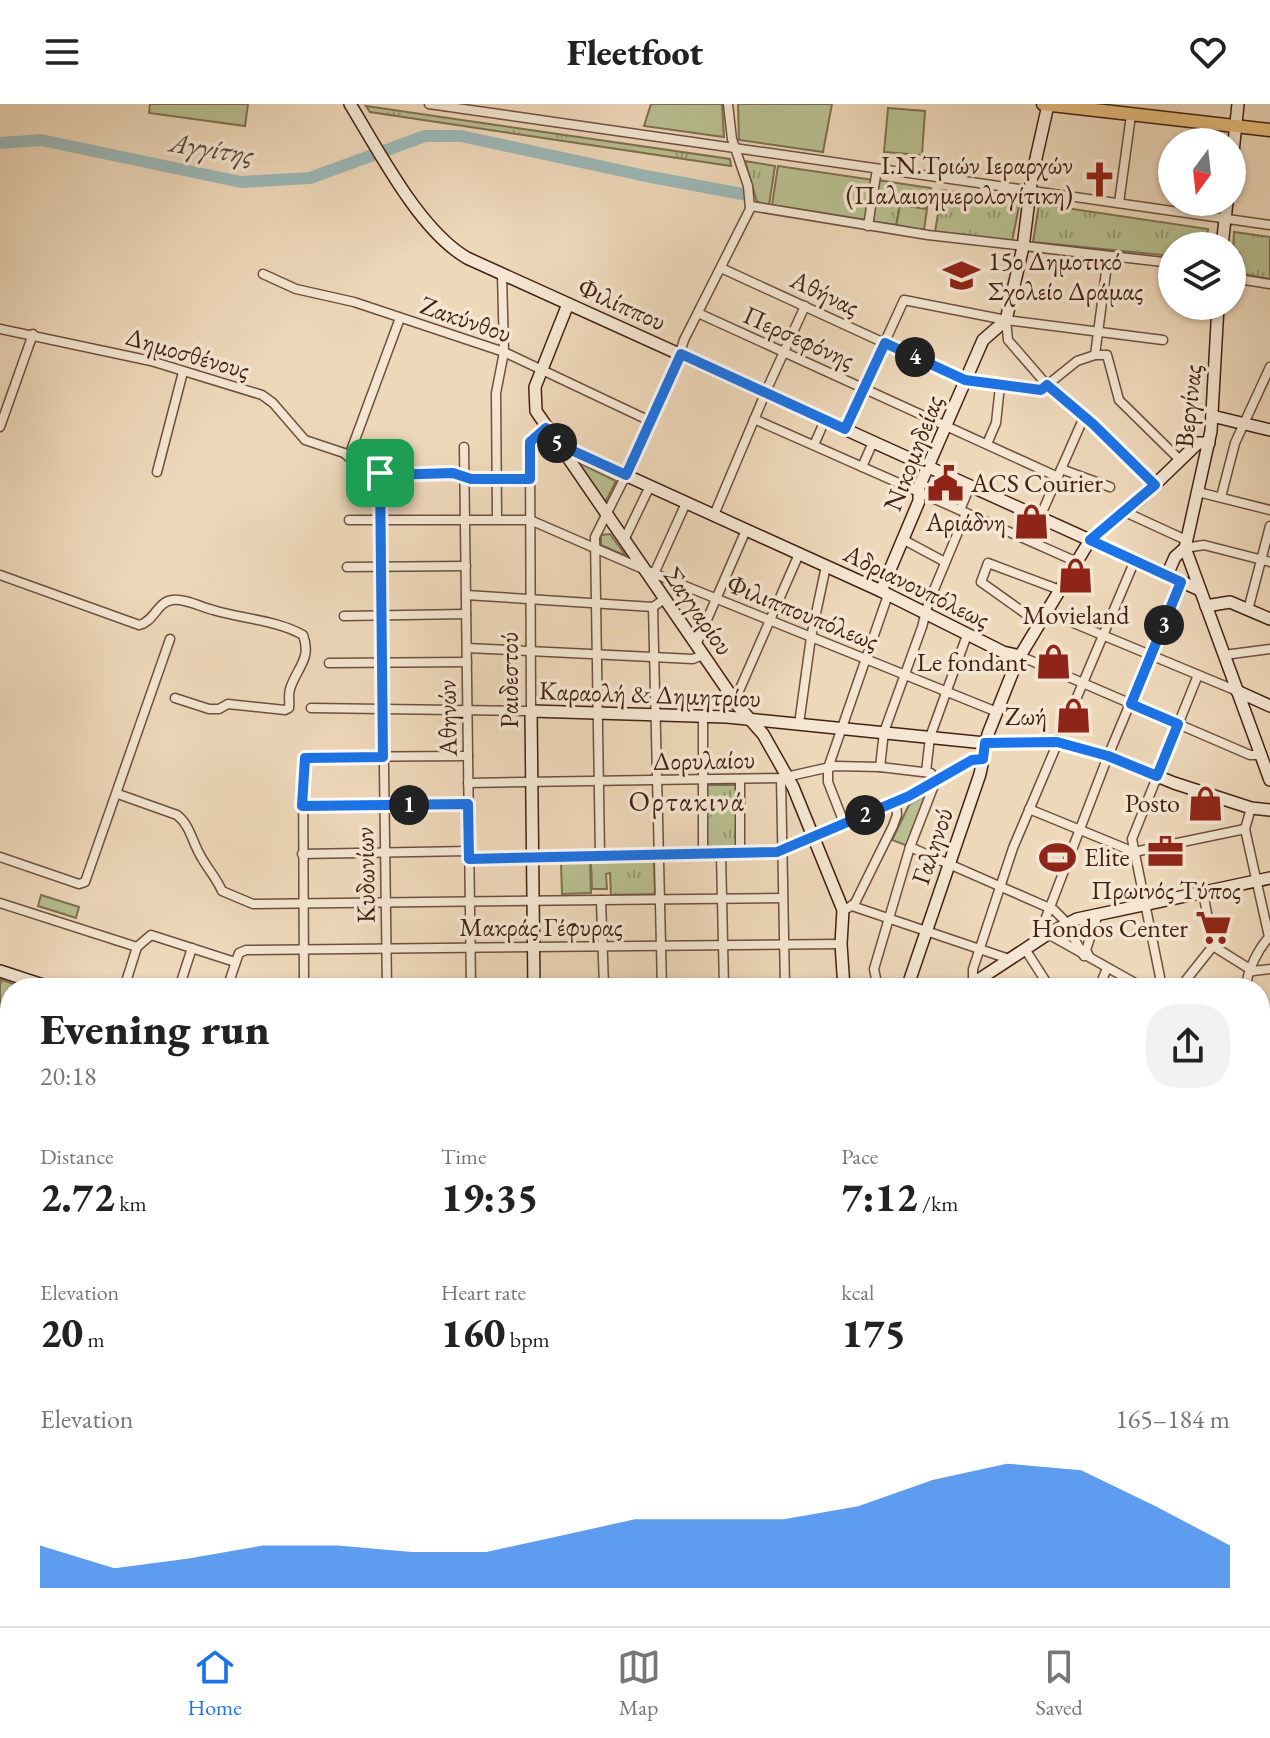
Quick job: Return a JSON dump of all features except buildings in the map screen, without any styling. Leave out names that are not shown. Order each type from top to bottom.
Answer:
[{"type":"main road","points":[[1046,104],[1270,130]]},
{"type":"street","name":"Φιλίππου","points":[[350,104],[424,220],[458,252],[502,275],[1200,590]]},
{"type":"street","points":[[429,104],[1270,225]]},
{"type":"street","points":[[600,856],[596,536],[681,354],[684,340],[751,206],[749,190],[732,140],[728,104]]},
{"type":"street","points":[[1046,104],[1023,247],[1006,320],[1008,340],[1047,385],[1155,485]]},
{"type":"street","points":[[1237,127],[1238,104]]},
{"type":"street","points":[[1119,203],[1131,115]]},
{"type":"street","points":[[868,226],[877,169]]},
{"type":"street","points":[[751,206],[868,226],[1158,262]]},
{"type":"street","points":[[1224,232],[1225,218]]},
{"type":"street","points":[[1095,355],[1108,257]]},
{"type":"street","name":"Αθήνας","points":[[721,268],[965,380],[1041,390],[1047,385]]},
{"type":"street","name":"Ζακύνθου","points":[[263,274],[296,289],[339,298],[504,352],[650,421]]},
{"type":"street","points":[[497,519],[496,393],[504,352],[502,275]]},
{"type":"street","points":[[1246,280],[1270,284]]},
{"type":"street","points":[[845,429],[904,300],[1006,320],[1163,340]]},
{"type":"street","name":"Σαγγαρίου","points":[[568,304],[535,387],[534,404],[539,418],[648,572],[658,603],[700,650],[767,739],[848,908],[841,944],[843,978]]},
{"type":"street","points":[[714,515],[805,306]]},
{"type":"street","name":"Περσεφόνης","points":[[698,313],[987,444],[1060,473],[1110,487]]},
{"type":"street","points":[[349,456],[400,318]]},
{"type":"street","name":"Νικομηδείας","points":[[828,768],[928,467],[983,340],[1006,320]]},
{"type":"street","name":"Βεργίνας","points":[[1185,544],[1209,443],[1217,320]]},
{"type":"street","name":"Δημοσθένους","points":[[0,329],[151,361],[265,397],[305,440],[349,456],[359,466],[380,473],[453,473],[465,477],[530,479]]},
{"type":"street","points":[[0,427],[33,334]]},
{"type":"street","points":[[1047,385],[1077,361],[1107,355],[1119,400],[1185,456],[1196,455],[1203,468]]},
{"type":"street","points":[[1221,497],[1233,448],[1270,367]]},
{"type":"street","points":[[157,472],[183,372]]},
{"type":"street","points":[[987,444],[996,423],[1000,386]]},
{"type":"street","points":[[1212,416],[1270,430]]},
{"type":"street","points":[[1040,517],[1084,417]]},
{"type":"street","points":[[754,419],[1077,562]]},
{"type":"street","points":[[814,445],[825,420]]},
{"type":"street","name":"Ραιδεστού","points":[[534,978],[530,442],[546,428]]},
{"type":"street","points":[[862,467],[873,442]]},
{"type":"street","name":"Γαληνού","points":[[910,978],[983,759],[985,743],[1020,656],[1090,540],[1125,512],[1198,443],[1209,443]]},
{"type":"street","name":"Αδριανουπόλεως","points":[[558,444],[885,593],[1003,652],[1020,656],[1250,755],[1261,755]]},
{"type":"street","name":"Αθηνών","points":[[464,447],[471,978]]},
{"type":"street","name":"Κυδωνίων","points":[[380,473],[387,978]]},
{"type":"street","points":[[625,538],[650,486]]},
{"type":"street","points":[[880,767],[884,732],[970,486]]},
{"type":"street","points":[[1198,492],[1270,510]]},
{"type":"street","points":[[648,572],[686,503]]},
{"type":"street","points":[[1125,512],[1185,544],[1204,545],[1266,560]]},
{"type":"street","points":[[349,520],[530,520]]},
{"type":"street","name":"Φιλιππουπόλεως","points":[[530,520],[648,572],[997,712]]},
{"type":"street","points":[[1248,610],[1266,560],[1270,526]]},
{"type":"street","points":[[467,648],[694,659],[700,650],[715,598],[746,530]]},
{"type":"street","points":[[904,540],[945,562]]},
{"type":"street","points":[[1167,575],[1185,544]]},
{"type":"street","points":[[1185,544],[1269,777]]},
{"type":"street","points":[[735,700],[799,554]]},
{"type":"street","points":[[973,978],[973,969],[999,886],[1135,560]]},
{"type":"street","points":[[1040,624],[981,582],[988,563],[1060,590]]},
{"type":"street","points":[[347,567],[466,566]]},
{"type":"street","points":[[799,724],[811,637],[826,566]]},
{"type":"street","points":[[0,575],[139,625],[148,623],[165,602],[175,599],[290,627],[303,635],[308,647],[289,691],[289,708],[285,710],[228,704],[219,709],[209,709],[175,698]]},
{"type":"street","points":[[1036,941],[1108,756],[1181,582]]},
{"type":"street","points":[[466,595],[658,603],[654,656],[662,978]]},
{"type":"street","points":[[1206,606],[1226,601],[1270,619]]},
{"type":"street","points":[[1047,612],[1270,706]]},
{"type":"street","points":[[344,616],[466,614]]},
{"type":"street","points":[[936,780],[926,772],[930,737],[967,635]]},
{"type":"street","points":[[0,857],[79,884],[85,882],[170,639]]},
{"type":"street","points":[[1224,655],[1270,649]]},
{"type":"street","points":[[329,663],[467,662]]},
{"type":"street","points":[[1160,977],[1132,839],[1198,675]]},
{"type":"street","name":"Καραολή & Δημητρίου","points":[[311,708],[703,716],[985,743],[1057,742],[1108,756],[1251,808],[1270,810]]},
{"type":"street","points":[[703,716],[703,854]]},
{"type":"street","points":[[304,978],[302,806],[305,758],[468,756]]},
{"type":"street","points":[[302,854],[385,853],[533,858],[775,853],[896,802],[972,760],[983,759]]},
{"type":"street","name":"Δορυλαίου","points":[[468,783],[784,778],[828,768],[880,767],[926,772]]},
{"type":"street","points":[[828,768],[828,783],[844,823]]},
{"type":"street","points":[[784,778],[785,978]]},
{"type":"street","points":[[740,779],[740,853]]},
{"type":"street","points":[[876,978],[874,969],[888,919],[910,847],[936,780]]},
{"type":"street","points":[[118,794],[184,820],[200,856],[215,875],[222,891],[253,904],[783,898]]},
{"type":"street","points":[[896,802],[897,815],[893,826],[848,908],[1009,959]]},
{"type":"street","points":[[302,806],[468,804]]},
{"type":"street","points":[[1250,978],[1253,960],[1270,936],[1264,880],[1245,829],[1251,808]]},
{"type":"street","points":[[1029,809],[1134,852],[1245,829]]},
{"type":"street","points":[[910,847],[1049,907],[1060,916],[1088,958]]},
{"type":"street","points":[[721,854],[724,978]]},
{"type":"street","points":[[984,978],[1065,924],[1098,914],[1264,880]]},
{"type":"street","points":[[1203,892],[1213,946],[1253,971],[1270,969]]},
{"type":"street","points":[[601,900],[604,978]]},
{"type":"street","points":[[0,904],[137,947]]},
{"type":"street","points":[[1088,958],[1086,950],[1098,914]]},
{"type":"street","points":[[1048,934],[1126,978]]},
{"type":"street","points":[[127,978],[137,947],[153,935],[235,962],[230,978]]},
{"type":"street","name":"Μακράς Γέφυρας","points":[[235,962],[241,951],[304,949],[841,944]]},
{"type":"street","points":[[1188,978],[1213,946]]},
{"type":"street","points":[[182,978],[192,948]]},
{"type":"street","points":[[1025,949],[1044,978]]},
{"type":"street","points":[[1103,978],[1107,968]]},
{"type":"green space","points":[[150,104],[248,104],[245,126],[149,113]]},
{"type":"green space","points":[[651,104],[722,104],[724,137],[644,126]]},
{"type":"green space","points":[[738,104],[832,104],[823,152],[739,140]]},
{"type":"green space","points":[[366,106],[730,159],[731,166],[370,112]]},
{"type":"green space","points":[[888,108],[925,111],[922,155],[884,152]]},
{"type":"green space","points":[[745,161],[775,166],[769,205],[757,202]]},
{"type":"green space","points":[[778,166],[874,180],[867,220],[772,205]]},
{"type":"green space","points":[[877,180],[931,188],[927,207],[874,198]]},
{"type":"green space","points":[[942,190],[1020,201],[1012,242],[935,232]]},
{"type":"green space","points":[[873,201],[900,205],[896,225],[870,221]]},
{"type":"green space","points":[[1039,204],[1208,229],[1208,232],[1158,232],[1158,255],[1033,242]]},
{"type":"green space","points":[[900,205],[927,209],[924,230],[896,225]]},
{"type":"green space","points":[[1246,234],[1270,237],[1270,279],[1246,275]]},
{"type":"green space","points":[[575,461],[616,481],[604,505]]},
{"type":"green space","points":[[610,534],[626,556],[601,545],[601,535]]},
{"type":"green space","points":[[706,785],[736,785],[737,849],[706,849]]},
{"type":"green space","points":[[926,795],[908,846],[892,840],[909,805]]},
{"type":"green space","points":[[654,860],[655,894],[611,895],[610,873],[606,874],[607,889],[592,889],[591,862]]},
{"type":"green space","points":[[590,862],[591,893],[562,894],[561,863]]},
{"type":"green space","points":[[41,895],[79,907],[76,918],[38,906]]},
{"type":"waterway","name":"Αγγίτης","points":[[0,143],[41,140],[241,182],[310,178],[425,136],[461,136],[742,194]]},
{"type":"place","name":"Ι.Ν.Τριών Ιεραρχών (Παλαιοημερολογίτικη)","points":[[1099,180]]},
{"type":"place","name":"15ο Δημοτικό Σχολείο Δράμας","points":[[962,276]]},
{"type":"place","name":"ACS Courier","points":[[945,483]]},
{"type":"place","name":"Αριάδνη","points":[[1032,522]]},
{"type":"place","name":"Movieland","points":[[1076,576]]},
{"type":"place","name":"Le fondant","points":[[1053,662]]},
{"type":"place","name":"Ζωή","points":[[1073,716]]},
{"type":"place","name":"Posto","points":[[1206,803]]},
{"type":"place","name":"Πρωινός Τύπος","points":[[1166,851]]},
{"type":"place","name":"Elite","points":[[1058,857]]},
{"type":"place","name":"Hondos Center","points":[[1214,928]]},
{"type":"district","name":"Ορτακινά","points":[[687,801]]},
{"type":"route","points":[[885,343],[969,381],[1041,390],[1047,385],[1093,424],[1155,485],[1090,540],[1181,582],[1131,704],[1178,724],[1157,776],[1108,756],[1057,742],[985,743],[983,759],[972,760],[909,796],[777,852],[469,859],[468,804],[302,806],[305,758],[383,757],[380,473],[453,473],[471,479],[530,479],[530,442],[546,428],[558,444],[626,475],[681,354],[845,429],[885,343]]}]
